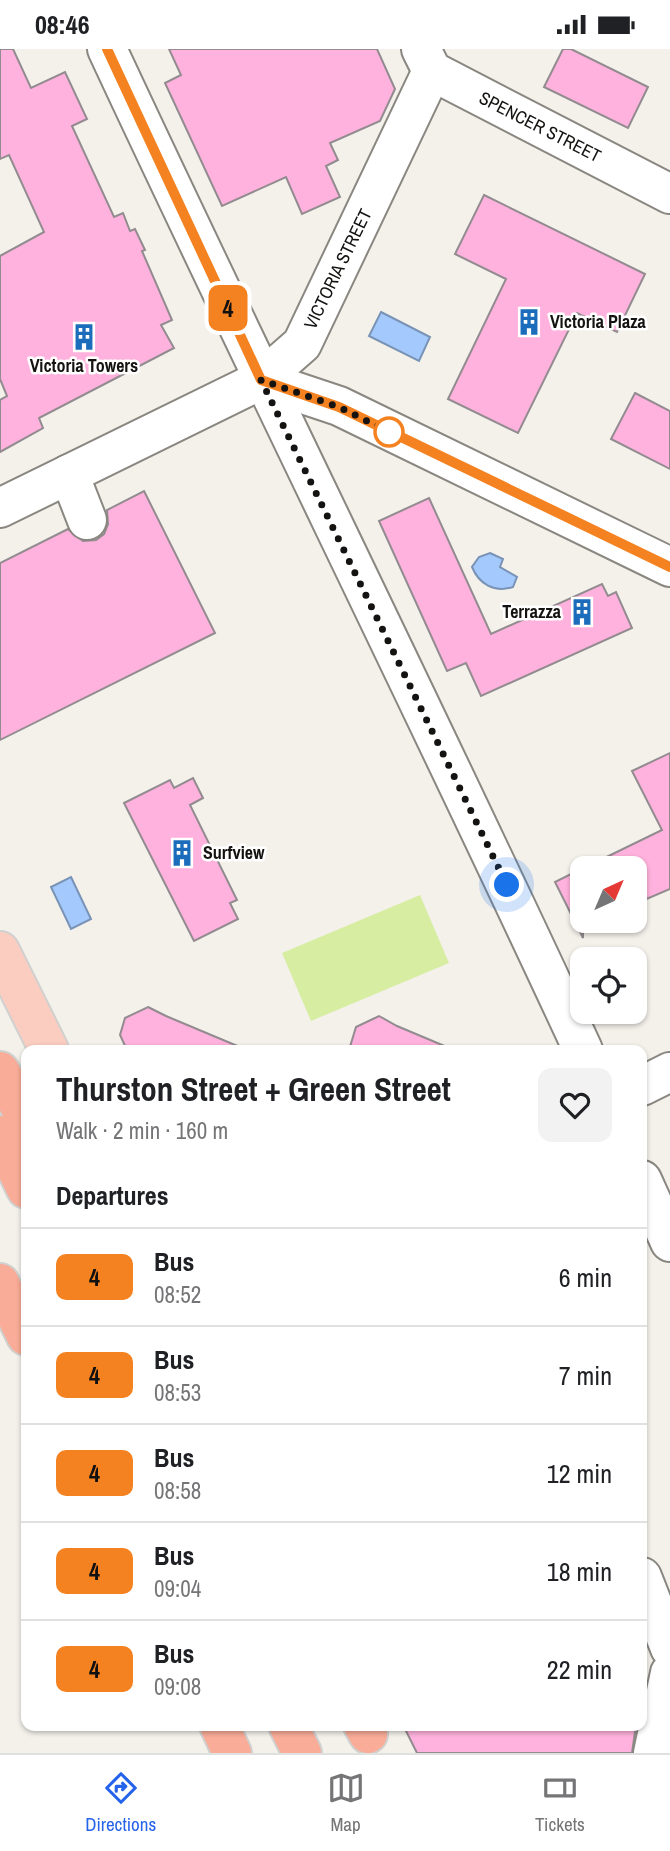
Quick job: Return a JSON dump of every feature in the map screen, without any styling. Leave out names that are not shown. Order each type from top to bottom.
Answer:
[{"type":"highway","points":[[0,1071],[21,1109]]},
{"type":"highway","points":[[0,1135],[21,1179]]},
{"type":"highway","points":[[0,1283],[21,1326]]},
{"type":"highway","points":[[222,1731],[232,1753]]},
{"type":"highway","points":[[291,1731],[302,1753]]},
{"type":"main road","points":[[0,951],[47,1045]]},
{"type":"street","points":[[107,49],[261,380],[490,850],[581,1045]]},
{"type":"street","name":"VICTORIA STREET","points":[[0,508],[261,380],[302,344],[427,60]]},
{"type":"street","name":"SPENCER STREET","points":[[427,60],[670,194]]},
{"type":"street","points":[[261,380],[339,407],[670,567]]},
{"type":"street","points":[[69,474],[87,520]]},
{"type":"street","points":[[647,1084],[670,1072]]},
{"type":"street","points":[[647,1191],[670,1242]]},
{"type":"street","points":[[647,1590],[670,1648]]},
{"type":"street","points":[[653,1753],[670,1674]]},
{"type":"green space","points":[[420,895],[449,963],[311,1021],[282,953]]},
{"type":"water","points":[[381,312],[430,337],[419,361],[369,336]]},
{"type":"water","points":[[490,553],[503,559],[500,567],[517,577],[513,587],[500,589],[488,586],[475,573],[472,567],[479,557]]},
{"type":"water","points":[[71,877],[91,919],[71,929],[51,887]]},
{"type":"building","points":[[0,49],[13,49],[31,88],[65,72],[87,119],[72,126],[114,217],[123,213],[130,231],[135,229],[145,250],[142,251],[172,320],[161,325],[174,348],[39,418],[43,428],[0,452],[0,400],[7,396],[0,379],[0,256],[44,232],[9,155],[0,159]]},
{"type":"building","points":[[169,49],[377,49],[395,89],[380,121],[330,143],[338,160],[326,166],[340,197],[302,214],[286,177],[222,206],[165,83],[181,75]]},
{"type":"building","points":[[563,49],[571,49],[648,87],[628,128],[544,87]]},
{"type":"building","name":"Victoria Plaza","points":[[484,195],[645,274],[617,332],[577,313],[518,433],[448,399],[506,279],[455,254]]},
{"type":"building","points":[[635,393],[670,411],[670,469],[611,439]]},
{"type":"building","points":[[144,491],[215,633],[0,740],[0,563],[68,529],[83,541],[96,540],[104,534],[108,524],[107,510]]},
{"type":"building","name":"Terrazza","points":[[429,498],[491,634],[602,584],[608,596],[616,592],[632,628],[481,696],[466,663],[447,671],[379,521]]},
{"type":"building","points":[[670,753],[670,889],[648,898],[648,856],[609,856],[662,830],[632,771]]},
{"type":"building","name":"Surfview","points":[[193,778],[203,798],[190,805],[237,900],[230,903],[238,919],[194,941],[124,803],[170,780],[174,788]]},
{"type":"building","points":[[570,874],[570,912],[555,882]]},
{"type":"building","points":[[148,1007],[235,1045],[125,1045],[120,1035],[125,1018]]},
{"type":"building","points":[[379,1016],[442,1045],[351,1045],[356,1027]]},
{"type":"building","points":[[406,1731],[635,1731],[632,1753],[417,1753]]},
{"type":"bus line","name":"4","points":[[107,49],[261,380],[339,407],[557,515],[670,567]]},
{"type":"place","name":"Victoria Plaza","points":[[529,322]]},
{"type":"place","name":"Victoria Towers","points":[[84,337]]},
{"type":"place","name":"Terrazza","points":[[582,612]]},
{"type":"place","name":"Surfview","points":[[182,853]]},
{"type":"route","points":[[389,432],[339,407],[261,380],[507,885]]}]
